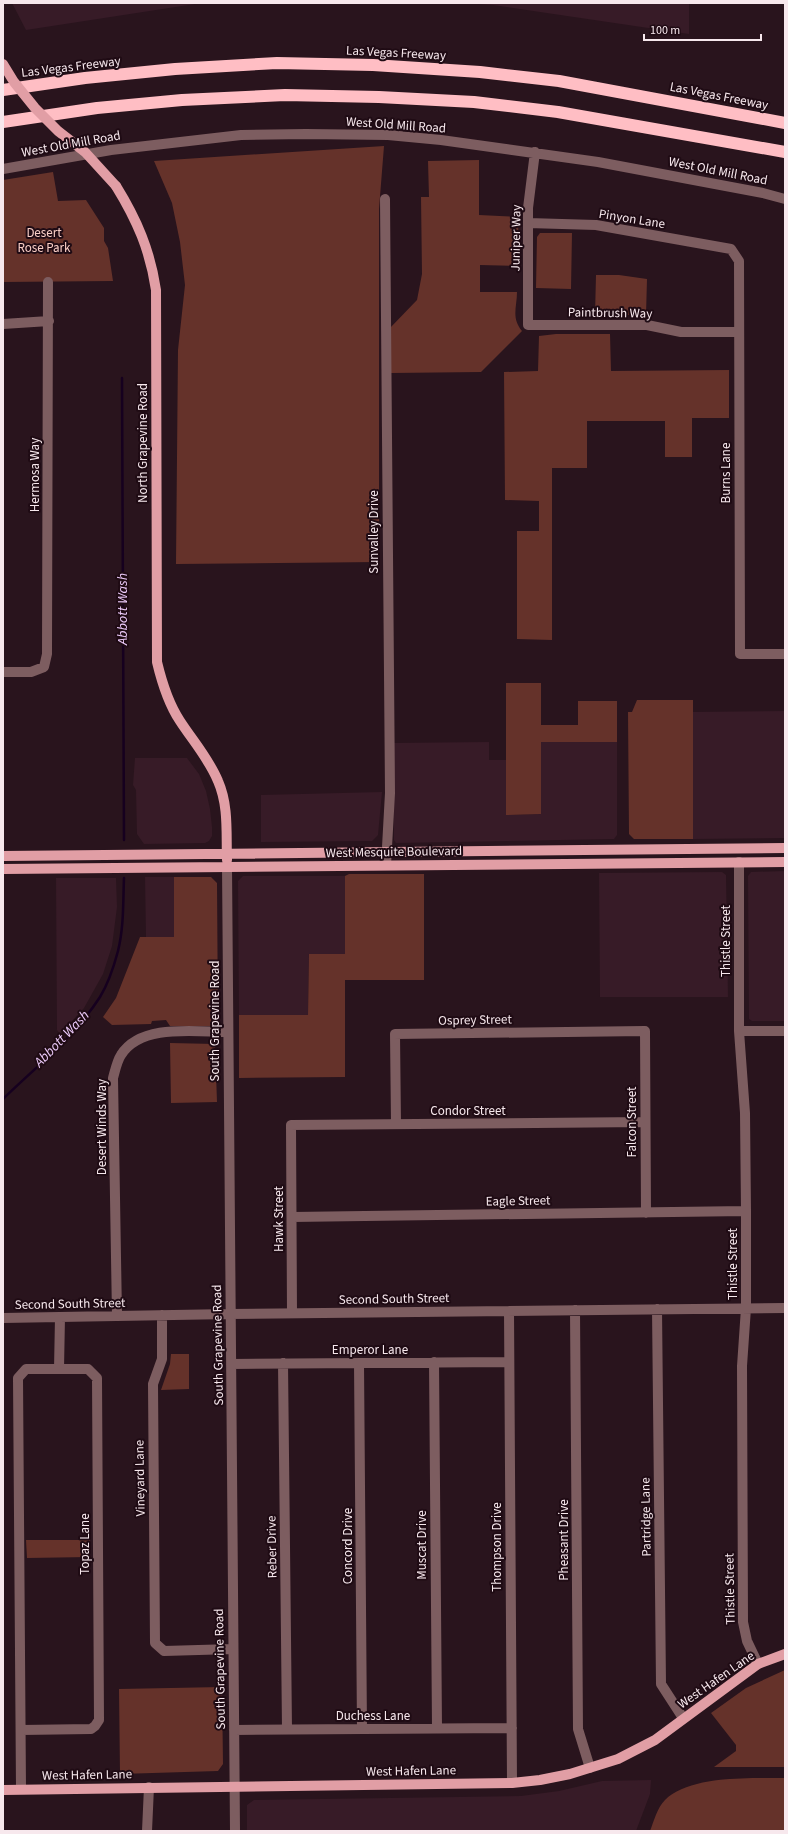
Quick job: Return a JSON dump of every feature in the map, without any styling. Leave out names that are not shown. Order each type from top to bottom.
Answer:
[{"type":"highway","name":"Las Vegas Freeway","points":[[3,90],[85,78],[175,69],[276,63],[373,65],[480,72],[559,81],[785,123]]},
{"type":"highway","points":[[3,122],[97,108],[182,100],[285,95],[379,97],[474,102],[558,112],[785,152]]},
{"type":"main road","name":"North Grapevine Road","points":[[3,64],[14,82],[35,108],[58,131],[85,152],[116,186],[130,208],[142,235],[152,266],[156,290],[157,662],[162,683],[169,702],[179,720],[206,758],[218,781],[225,806],[227,860]]},
{"type":"main road","name":"West Mesquite Boulevard","points":[[3,869],[386,852],[785,848]]},
{"type":"main road","points":[[738,849],[738,862]]},
{"type":"main road","points":[[463,851],[463,864]]},
{"type":"main road","name":"West Mesquite Boulevard","points":[[3,856],[227,860],[386,865],[785,862]]},
{"type":"main road","name":"West Hafen Lane","points":[[3,1790],[512,1783],[540,1780],[590,1768],[618,1759],[656,1740],[683,1718],[758,1664],[785,1654]]},
{"type":"street","name":"West Old Mill Road","points":[[3,169],[111,150],[241,135],[388,135],[535,152],[598,162],[763,192],[785,199]]},
{"type":"street","name":"Juniper Way","points":[[528,325],[528,223],[535,152]]},
{"type":"street","name":"Sunvalley Drive","points":[[385,199],[390,793],[386,865]]},
{"type":"street","name":"Pinyon Lane","points":[[528,223],[596,225],[731,249]]},
{"type":"street","name":"Burns Lane","points":[[731,249],[739,261],[740,654],[785,654]]},
{"type":"street","name":"Hermosa Way","points":[[3,672],[31,672],[44,667],[47,654],[48,282]]},
{"type":"street","points":[[3,324],[49,321]]},
{"type":"street","name":"Paintbrush Way","points":[[528,325],[647,325],[682,332],[738,332]]},
{"type":"street","name":"South Grapevine Road","points":[[227,860],[235,1831]]},
{"type":"street","name":"Thistle Street","points":[[738,862],[739,1032],[745,1113],[746,1212],[746,1308],[742,1366],[743,1622],[747,1641],[758,1664]]},
{"type":"street","name":"Falcon Street","points":[[645,1031],[646,1213]]},
{"type":"street","name":"Osprey Street","points":[[396,1124],[395,1034],[645,1031]]},
{"type":"street","points":[[739,1032],[785,1031]]},
{"type":"street","name":"Desert Winds Way","points":[[117,1316],[113,1078],[121,1054],[136,1040],[156,1032],[228,1032]]},
{"type":"street","name":"Condor Street","points":[[291,1125],[646,1122]]},
{"type":"street","name":"Hawk Street","points":[[291,1125],[292,1313]]},
{"type":"street","name":"Eagle Street","points":[[292,1217],[746,1212]]},
{"type":"street","name":"Second South Street","points":[[3,1318],[292,1313],[785,1308]]},
{"type":"street","name":"Partridge Lane","points":[[657,1309],[661,1684],[683,1718]]},
{"type":"street","name":"Pheasant Drive","points":[[575,1310],[578,1729],[590,1768]]},
{"type":"street","name":"Thompson Drive","points":[[509,1311],[512,1783]]},
{"type":"street","name":"Vineyard Lane","points":[[162,1315],[162,1360],[152,1384],[155,1643],[164,1651],[233,1649]]},
{"type":"street","points":[[59,1369],[60,1317]]},
{"type":"street","name":"Muscat Drive","points":[[434,1362],[437,1728]]},
{"type":"street","name":"Emperor Lane","points":[[231,1364],[509,1362]]},
{"type":"street","name":"Reber Drive","points":[[283,1363],[287,1729]]},
{"type":"street","name":"Concord Drive","points":[[359,1363],[362,1729]]},
{"type":"street","name":"Topaz Lane","points":[[21,1730],[91,1729],[99,1720],[96,1378],[88,1369],[26,1369],[18,1378],[21,1789]]},
{"type":"street","name":"Duchess Lane","points":[[234,1730],[512,1728]]},
{"type":"street","points":[[147,1831],[149,1787]]},
{"type":"shaded area","points":[[12,3],[220,3],[195,4],[26,30]]},
{"type":"shaded area","points":[[463,3],[689,3],[689,34],[493,5]]},
{"type":"shaded area","points":[[785,711],[785,838],[693,839],[693,712]]},
{"type":"shaded area","points":[[489,742],[489,760],[506,760],[506,815],[541,814],[541,742],[617,742],[617,835],[614,839],[396,843],[394,840],[393,743]]},
{"type":"shaded area","points":[[135,758],[187,758],[199,774],[206,791],[212,827],[212,836],[209,841],[205,843],[144,844],[137,834],[136,790],[133,785]]},
{"type":"shaded area","points":[[382,792],[378,835],[372,841],[261,842],[261,795]]},
{"type":"shaded area","points":[[785,871],[785,1021],[752,1021],[749,1019],[748,876],[751,872]]},
{"type":"shaded area","points":[[722,872],[726,875],[728,997],[600,997],[599,873]]},
{"type":"shaded area","points":[[243,876],[345,876],[345,954],[309,954],[308,1015],[239,1015],[238,881]]},
{"type":"shaded area","points":[[145,877],[174,877],[174,937],[146,937]]},
{"type":"shaded area","points":[[56,878],[116,878],[117,907],[112,946],[103,974],[84,1008],[60,1034],[57,1030]]},
{"type":"shaded area","points":[[651,1780],[650,1794],[636,1831],[247,1831],[247,1805],[254,1800],[521,1796],[559,1791],[602,1781]]},
{"type":"green space","points":[[384,146],[379,209],[379,562],[176,564],[178,350],[185,285],[180,242],[172,203],[154,161]]},
{"type":"green space","points":[[479,160],[479,215],[518,217],[519,266],[480,265],[480,292],[517,292],[515,312],[517,322],[522,331],[481,372],[391,373],[390,328],[417,300],[422,274],[421,197],[429,197],[428,161]]},
{"type":"green space","name":"Desert Rose Park","points":[[53,172],[58,201],[86,200],[104,228],[104,241],[108,248],[113,281],[3,282],[3,180]]},
{"type":"green space","points":[[540,233],[572,233],[571,289],[536,288],[537,237]]},
{"type":"green space","points":[[596,275],[619,275],[647,279],[646,315],[595,315]]},
{"type":"green space","points":[[556,334],[610,334],[611,371],[729,370],[729,418],[692,418],[692,457],[665,457],[665,421],[587,421],[587,468],[552,468],[552,640],[517,639],[517,531],[539,531],[539,501],[505,500],[504,372],[538,371],[539,336]]},
{"type":"green space","points":[[506,683],[541,683],[541,725],[578,725],[578,701],[617,701],[617,742],[541,742],[541,814],[506,815]]},
{"type":"green space","points":[[637,700],[693,700],[693,839],[634,839],[629,834],[628,712],[632,712]]},
{"type":"green space","points":[[349,874],[424,874],[424,980],[345,980],[345,1077],[239,1078],[239,1015],[308,1015],[309,954],[345,954],[345,876]]},
{"type":"green space","points":[[174,877],[211,877],[217,883],[218,1022],[214,1026],[170,1026],[166,1020],[152,1021],[151,1024],[112,1025],[103,1017],[116,998],[140,937],[174,937]]},
{"type":"green space","points":[[170,1043],[215,1044],[217,1102],[171,1103]]},
{"type":"green space","points":[[171,1354],[189,1354],[189,1389],[161,1390],[170,1364]]},
{"type":"green space","points":[[26,1540],[90,1540],[90,1557],[27,1558]]},
{"type":"green space","points":[[785,1670],[785,1767],[714,1767],[736,1751],[736,1745],[711,1713],[746,1688]]},
{"type":"green space","points":[[222,1687],[223,1764],[218,1771],[120,1774],[119,1689]]},
{"type":"green space","points":[[739,1778],[785,1778],[785,1831],[650,1831],[662,1803],[676,1792],[690,1786],[705,1782]]},
{"type":"waterway","name":"Abbott Wash","points":[[122,378],[124,840]]},
{"type":"waterway","name":"Abbott Wash","points":[[3,1099],[67,1038],[90,1011],[103,992],[113,969],[120,942],[123,914],[124,878]]}]
